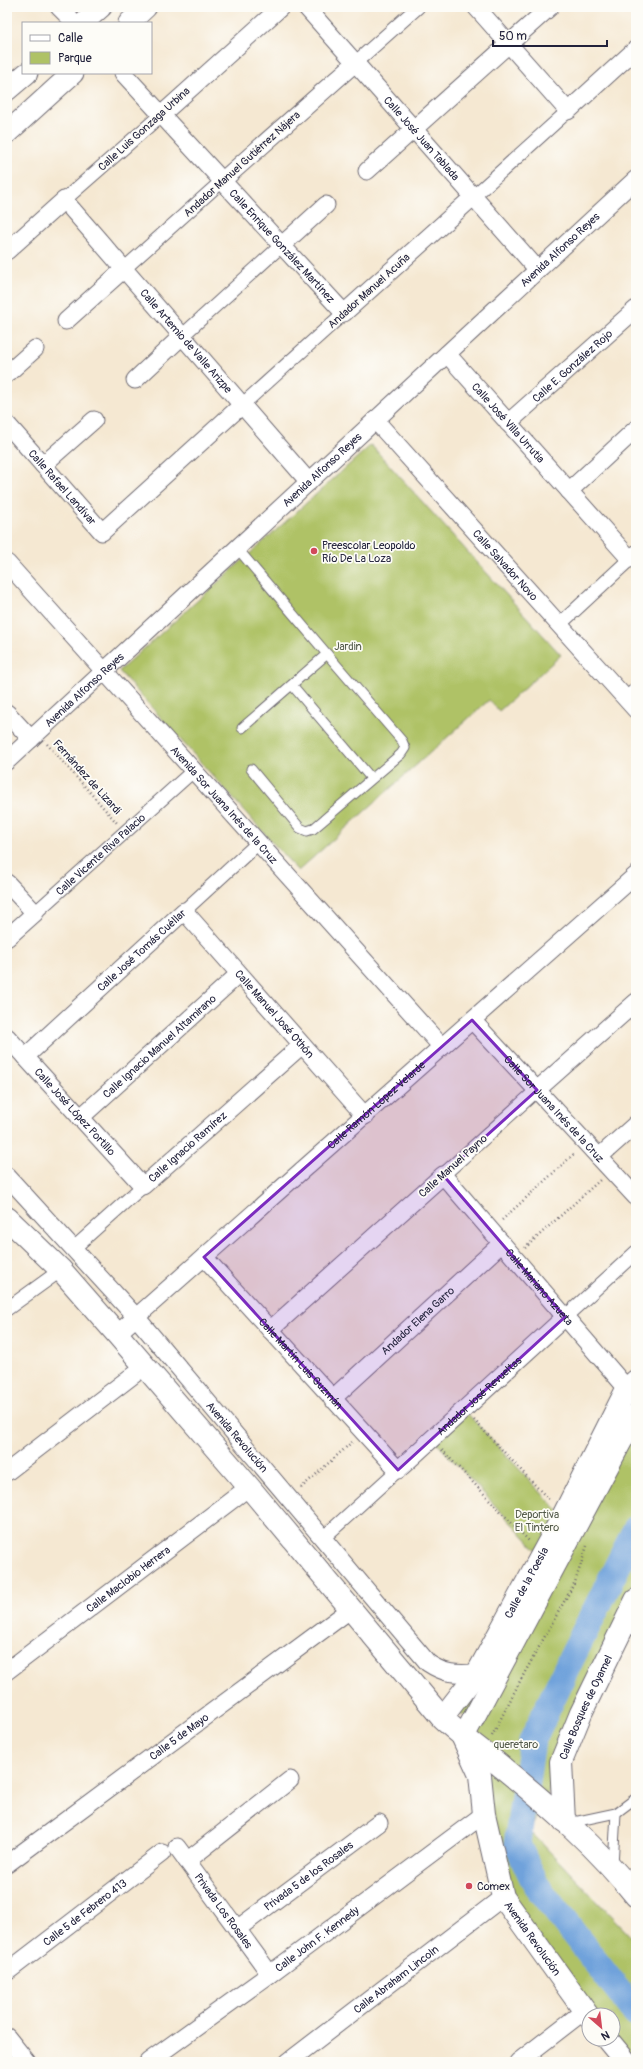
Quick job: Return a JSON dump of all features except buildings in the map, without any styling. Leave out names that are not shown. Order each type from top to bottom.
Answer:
[{"type":"main road","name":"Avenida Revolución","points":[[8,1221],[61,1270],[145,1366],[249,1487],[442,1718],[463,1738],[504,1769],[563,1820],[613,1868],[636,1896]]},
{"type":"main road","name":"Calle Bosques de Oyamel","points":[[563,1820],[562,1762],[581,1713],[636,1600]]},
{"type":"main road","name":"Avenida Revolución","points":[[463,1738],[480,1775],[484,1814],[503,1898],[581,2007]]},
{"type":"main road","points":[[614,2047],[626,2062]]},
{"type":"street","points":[[59,7],[73,22]]},
{"type":"street","points":[[84,22],[101,7]]},
{"type":"street","points":[[130,22],[146,7]]},
{"type":"street","name":"Calle Luis Gonzaga Urbina","points":[[7,251],[282,7]]},
{"type":"street","name":"Calle José Juan Tablada","points":[[306,7],[538,270]]},
{"type":"street","name":"Andador Manuel Gutiérrez Nájera","points":[[66,321],[418,7]]},
{"type":"street","points":[[476,7],[568,111]]},
{"type":"street","points":[[367,171],[550,7]]},
{"type":"street","name":"Andador Manuel Acuña","points":[[102,532],[636,49]]},
{"type":"street","points":[[7,90],[25,74]]},
{"type":"street","points":[[7,133],[72,74]]},
{"type":"street","name":"Calle Enrique González Martínez","points":[[124,74],[344,313]]},
{"type":"street","name":"Avenida Alfonso Reyes","points":[[7,761],[636,179]]},
{"type":"street","name":"Calle Artemio de Valle Arizpe","points":[[64,200],[309,482]]},
{"type":"street","points":[[135,380],[326,205]]},
{"type":"street","name":"Calle E. González Rojo","points":[[508,423],[636,308]]},
{"type":"street","points":[[7,374],[35,349]]},
{"type":"street","name":"Calle José Villa Urrutia","points":[[447,354],[569,491],[633,557]]},
{"type":"street","points":[[43,465],[94,420]]},
{"type":"street","name":"Calle Salvador Novo","points":[[375,420],[559,625],[632,700]]},
{"type":"street","name":"Calle Rafael Landívar","points":[[7,424],[102,532]]},
{"type":"street","points":[[569,491],[636,429]]},
{"type":"street","points":[[559,625],[633,557]]},
{"type":"street","name":"Avenida Sor Juana Inés de la Cruz","points":[[7,563],[442,1047]]},
{"type":"street","points":[[7,713],[34,736]]},
{"type":"street","name":"Calle Vicente Riva Palacio","points":[[7,938],[193,771]]},
{"type":"street","name":"Calle José Tomás Cuéllar","points":[[25,1057],[258,843]]},
{"type":"street","name":"Calle Ramón López Velarde","points":[[117,1334],[636,875]]},
{"type":"street","points":[[7,883],[35,913]]},
{"type":"street","name":"Calle Manuel José Othón","points":[[184,911],[365,1116]]},
{"type":"street","name":"Calle Ignacio Manuel Altamirano","points":[[80,1118],[239,974]]},
{"type":"street","name":"Calle Manuel Payno","points":[[270,1330],[636,1002]]},
{"type":"street","name":"Calle Sor Juana Inés de la Cruz","points":[[472,1020],[636,1197]]},
{"type":"street","name":"Calle José López Portillo","points":[[7,1038],[143,1186]]},
{"type":"street","name":"Calle Ignacio Ramírez","points":[[74,1248],[302,1045]]},
{"type":"street","points":[[599,1157],[636,1124]]},
{"type":"street","name":"Calle Mariano Azueta","points":[[443,1175],[565,1317],[633,1389]]},
{"type":"street","name":"Avenida Revolución","points":[[7,1176],[136,1317],[428,1663],[437,1670],[451,1674],[477,1672]]},
{"type":"street","name":"Andador Elena Garro","points":[[332,1399],[502,1243]]},
{"type":"street","name":"Andador José Revueltas","points":[[322,1539],[636,1252]]},
{"type":"street","name":"Calle Martín Luis Guzmán","points":[[204,1258],[398,1470]]},
{"type":"street","points":[[7,1309],[61,1270]]},
{"type":"street","points":[[7,1472],[145,1366]]},
{"type":"street","name":"Calle de la Poesía","points":[[442,1718],[477,1672],[633,1389]]},
{"type":"street","name":"Calle de la Poesía","points":[[463,1738],[636,1414]]},
{"type":"street","name":"Calle Maclobio Herrera","points":[[7,1671],[249,1487]]},
{"type":"street","name":"Calle 5 de Mayo","points":[[7,1864],[351,1609]]},
{"type":"street","points":[[187,1861],[290,1780]]},
{"type":"street","name":"Calle John F. Kennedy","points":[[148,2062],[270,1974],[484,1814]]},
{"type":"street","name":"Privada 5 de los Rosales","points":[[237,1929],[379,1823]]},
{"type":"street","name":"Privada Los Rosales","points":[[170,1850],[187,1861],[270,1974]]},
{"type":"street","name":"Calle 5 de Febrero 413","points":[[7,1972],[170,1850]]},
{"type":"street","name":"Calle Abraham Lincoln","points":[[288,2062],[503,1898]]},
{"type":"street","points":[[518,2062],[581,2018]]},
{"type":"street","points":[[7,2037],[27,2062]]},
{"type":"lane","points":[[237,548],[402,741],[405,748],[401,754],[312,829],[307,831],[300,828],[251,769]]},
{"type":"lane","points":[[242,728],[327,654]]},
{"type":"lane","points":[[292,685],[371,778]]},
{"type":"lane","points":[[563,1820],[616,1813],[636,1798]]},
{"type":"lane","points":[[613,1868],[616,1813]]},
{"type":"path","name":"Fernández de Lizardi","points":[[34,736],[125,832]]},
{"type":"path","points":[[490,1230],[586,1143]]},
{"type":"path","points":[[514,1258],[611,1170]]},
{"type":"path","points":[[464,1409],[563,1515]]},
{"type":"path","points":[[289,1499],[363,1433]]},
{"type":"path","points":[[432,1439],[542,1554]]},
{"type":"highlighted area","points":[[472,1020],[537,1090],[443,1175],[565,1317],[398,1470],[204,1257]]},
{"type":"green space","name":"Jardin","points":[[371,445],[561,655],[499,711],[489,700],[298,871],[119,671]]},
{"type":"green space","name":"Deportiva El Tintero","points":[[631,1393],[636,1409],[470,1718],[460,1713],[543,1557],[432,1438],[463,1409],[564,1517]]},
{"type":"green space","name":"queretaro","points":[[636,1419],[636,1602],[530,1831],[636,1942],[636,2062],[621,2047],[621,2007],[583,2007],[503,1897],[463,1738]]},
{"type":"waterway","points":[[636,1529],[532,1741],[517,1844],[536,1885],[636,2014]]},
{"type":"place","name":"Preescolar Leopoldo Río De La Loza","points":[[314,551]]},
{"type":"place","name":"Comex","points":[[469,1886]]}]
